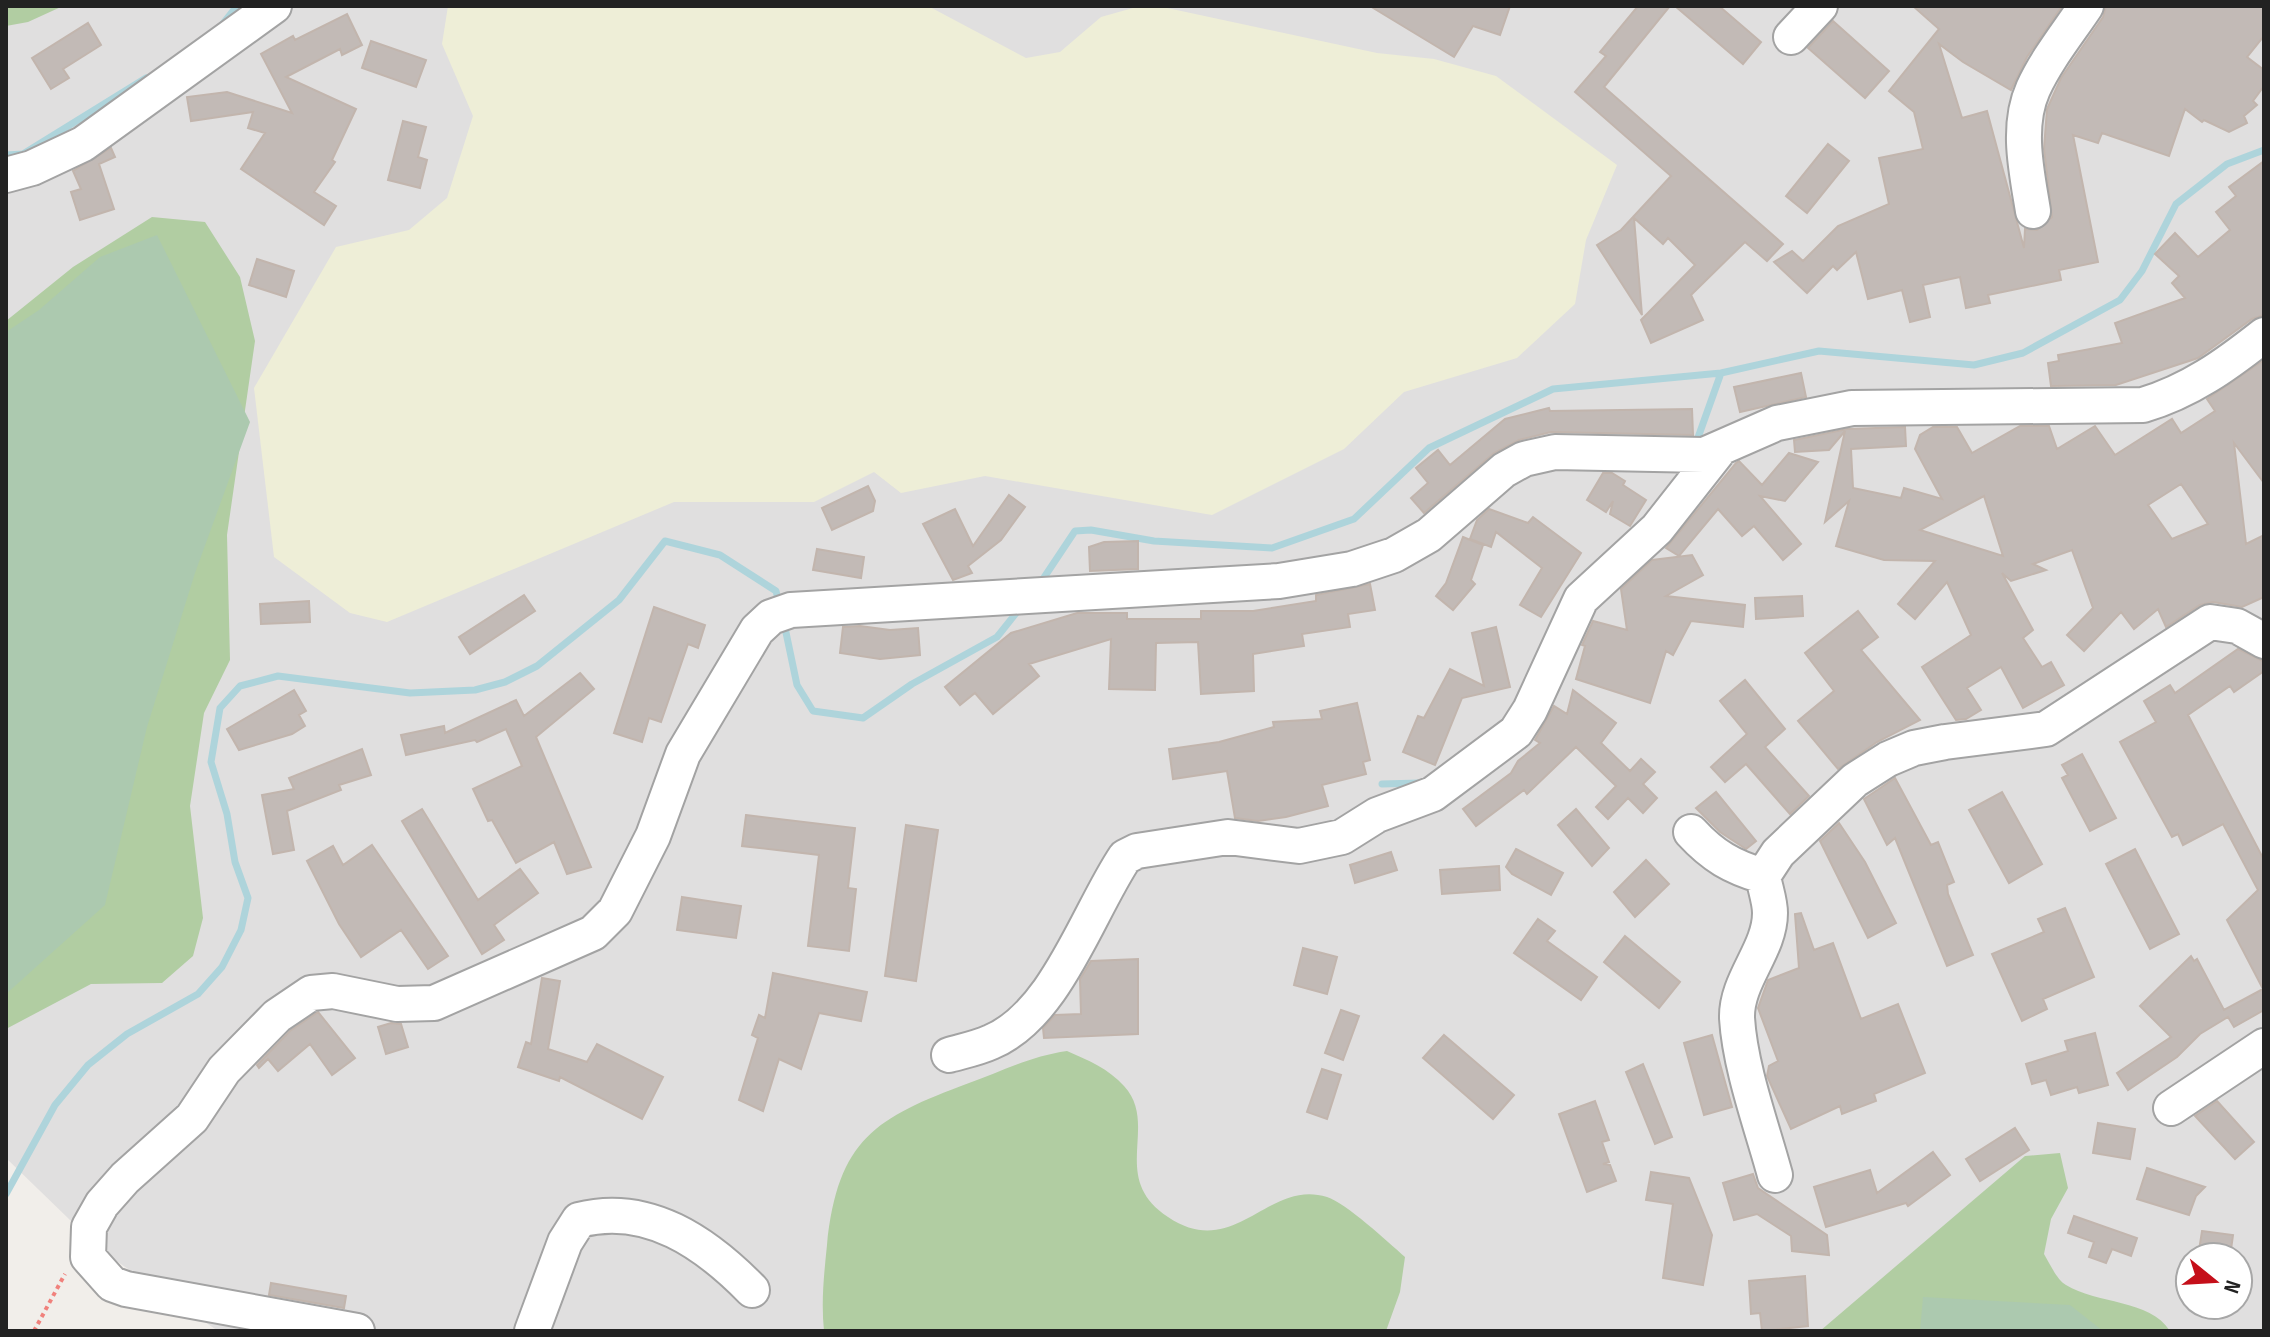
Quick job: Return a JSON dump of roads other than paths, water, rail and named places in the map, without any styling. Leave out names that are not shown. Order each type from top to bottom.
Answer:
[{"type":"street","points":[[6,175],[32,168],[83,144],[274,6]]},
{"type":"street","points":[[1791,37],[1820,6]]},
{"type":"street","points":[[2033,211],[2025,155],[2027,110],[2032,90],[2086,6]]},
{"type":"street","points":[[357,1331],[112,1284],[98,1271],[86,1247],[89,1227],[125,1178],[192,1118],[224,1070],[277,1016],[311,993],[333,991],[397,1004],[434,1003],[593,933],[615,911],[653,836],[683,754],[757,630],[781,613],[1279,581],[1352,569],[1394,555],[1429,535],[1504,470],[1524,459],[1555,452],[1589,450],[1702,453],[1777,423],[1852,408],[2143,405],[2172,396],[2212,375],[2264,335]]},
{"type":"street","points":[[949,1055],[993,1042],[1016,1027],[1044,996],[1070,959],[1125,857],[1137,851],[1228,837],[1299,846],[1342,837],[1366,821],[1433,794],[1486,756],[1516,732],[1530,710],[1581,599],[1657,529],[1702,453]]},
{"type":"street","points":[[1775,1175],[1737,1018],[1740,994],[1764,938],[1770,913],[1763,876],[1778,853],[1855,780],[1888,759],[1914,748],[1945,742],[2046,729],[2210,622],[2237,626],[2264,641]]},
{"type":"street","points":[[1691,832],[1711,853],[1733,868],[1763,876]]},
{"type":"street","points":[[2171,1108],[2264,1046]]},
{"type":"street","points":[[532,1331],[565,1242],[579,1220],[601,1214],[627,1214],[682,1232],[728,1266],[752,1290]]},
{"type":"waterway","points":[[222,25],[237,6]]},
{"type":"waterway","points":[[6,155],[23,154],[146,78]]},
{"type":"waterway","points":[[1039,585],[1075,531],[1091,530],[1154,541],[1272,548],[1354,519],[1429,448],[1553,389],[1721,373],[1819,351],[1974,365],[2023,353],[2120,300],[2142,271],[2176,204],[2227,164],[2264,150]]},
{"type":"waterway","points":[[1695,446],[1721,373]]},
{"type":"waterway","points":[[6,1194],[55,1105],[88,1065],[127,1034],[198,994],[222,967],[241,930],[248,898],[235,862],[227,814],[211,762],[220,708],[240,686],[278,676],[410,693],[475,690],[505,682],[537,666],[619,600],[665,541],[720,555],[776,591],[779,603]]},
{"type":"waterway","points":[[784,623],[797,685],[813,711],[863,718],[912,684],[997,637],[1021,607]]},
{"type":"waterway","points":[[1382,784],[1420,783]]}]
